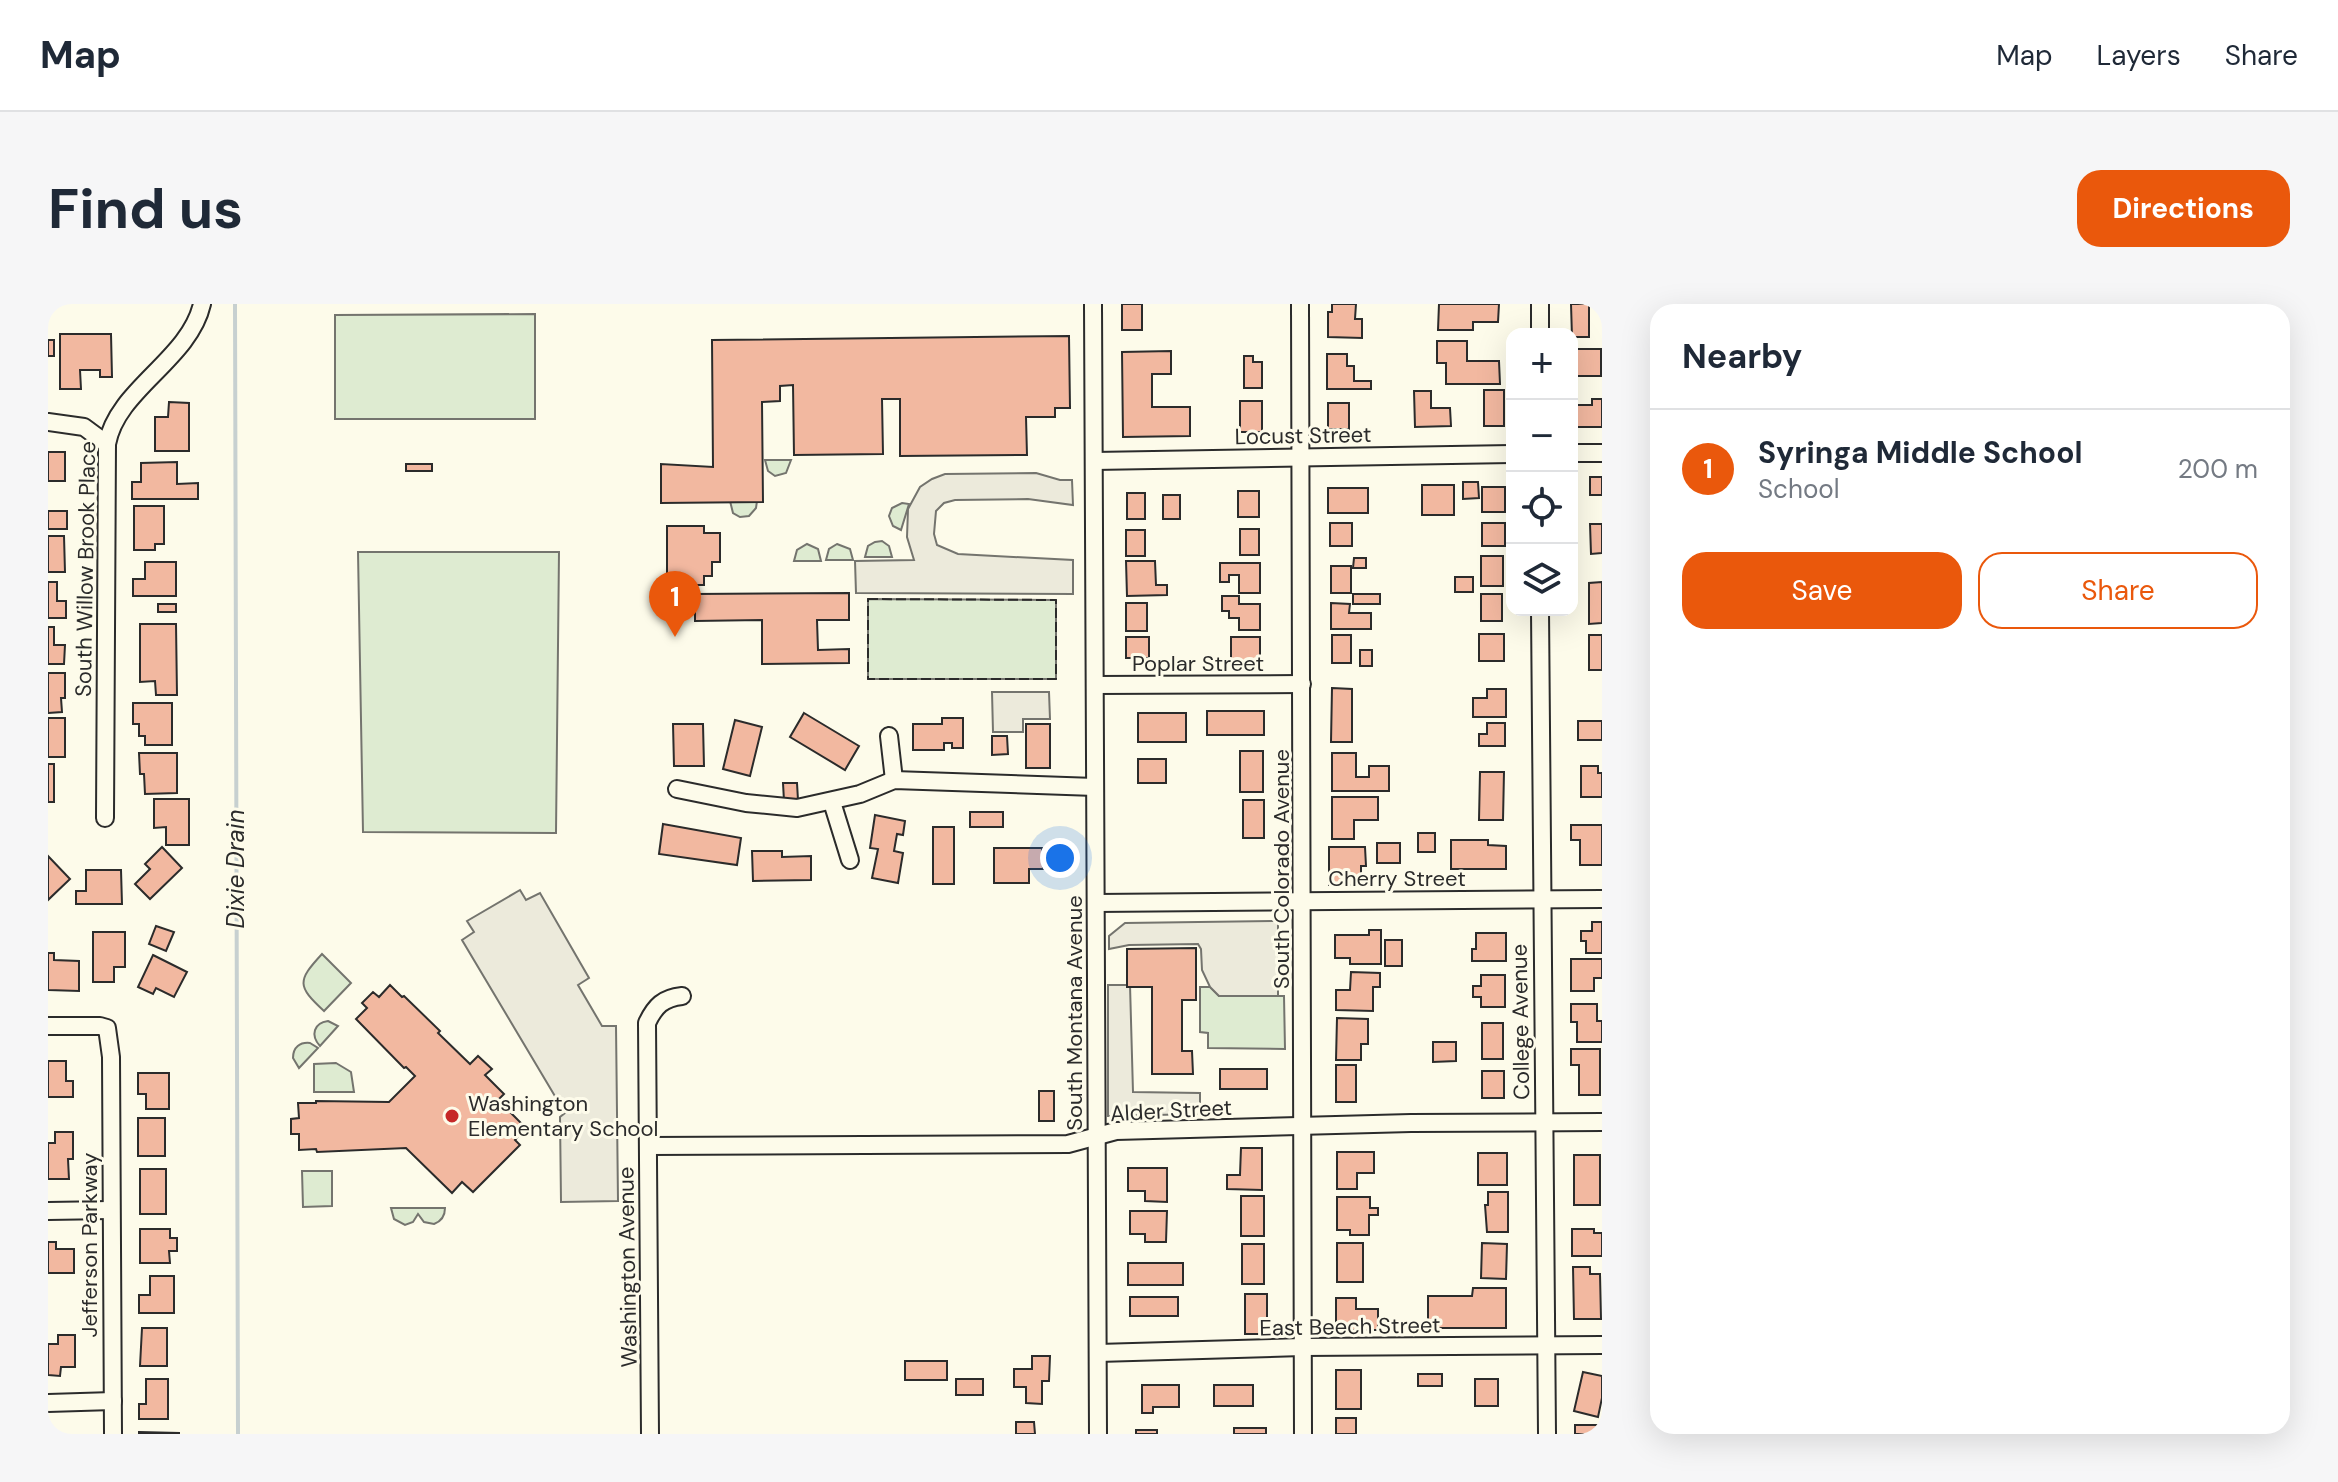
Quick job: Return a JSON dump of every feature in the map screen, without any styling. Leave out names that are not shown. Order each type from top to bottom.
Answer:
[{"type":"street","name":"South Willow Brook Place","points":[[105,818],[109,429],[186,340],[202,304]]},
{"type":"street","name":"South Montana Avenue","points":[[1093,304],[1098,1434]]},
{"type":"street","name":"South Colorado Avenue","points":[[1300,304],[1303,1434]]},
{"type":"street","points":[[1540,304],[1540,328]]},
{"type":"street","points":[[48,422],[84,427],[107,444]]},
{"type":"street","points":[[1578,453],[1602,453]]},
{"type":"street","name":"Locust Street","points":[[1094,461],[1506,454]]},
{"type":"street","name":"College Avenue","points":[[1540,616],[1547,1434]]},
{"type":"street","name":"Poplar Street","points":[[1095,685],[1302,684]]},
{"type":"street","points":[[889,736],[894,780]]},
{"type":"street","points":[[677,789],[746,803],[797,808],[860,794],[894,780],[1095,787]]},
{"type":"street","points":[[832,802],[850,860]]},
{"type":"street","name":"Cherry Street","points":[[1096,903],[1602,899]]},
{"type":"street","name":"Washington Avenue","points":[[650,1434],[647,1023],[664,1000],[682,996]]},
{"type":"street","name":"Jefferson Parkway","points":[[48,1026],[107,1028],[111,1056],[113,1434]]},
{"type":"street","name":"Alder Street","points":[[648,1146],[1068,1144],[1116,1131],[1602,1122]]},
{"type":"street","points":[[48,1211],[110,1210]]},
{"type":"street","name":"East Beech Street","points":[[1098,1353],[1302,1347],[1602,1345]]},
{"type":"street","points":[[48,1403],[113,1401]]},
{"type":"green space","points":[[535,314],[535,419],[335,419],[335,315]]},
{"type":"green space","points":[[765,460],[791,460],[786,473],[775,476],[768,471]]},
{"type":"green space","points":[[730,501],[757,501],[756,508],[749,516],[740,517],[733,513]]},
{"type":"green space","points":[[902,503],[909,504],[901,530],[893,526],[889,516],[892,508]]},
{"type":"green space","points":[[882,541],[889,546],[892,557],[865,557],[868,546]]},
{"type":"green space","points":[[807,544],[818,549],[821,561],[794,561],[797,550]]},
{"type":"green space","points":[[837,544],[850,549],[853,560],[826,560],[829,549]]},
{"type":"green space","points":[[358,552],[559,552],[556,833],[363,832]]},
{"type":"green space","points":[[868,599],[1056,600],[1056,679],[868,679]]},
{"type":"green space","points":[[322,954],[351,983],[324,1011],[309,995],[304,983],[308,971]]},
{"type":"green space","points":[[1200,987],[1210,987],[1219,996],[1284,996],[1285,1049],[1208,1048],[1208,1033],[1200,1032]]},
{"type":"green space","points":[[328,1021],[338,1026],[320,1046],[315,1030],[319,1024]]},
{"type":"green space","points":[[310,1043],[318,1048],[299,1068],[293,1058],[294,1051],[300,1044]]},
{"type":"green space","points":[[336,1063],[351,1072],[354,1092],[314,1092],[314,1064]]},
{"type":"green space","points":[[302,1171],[332,1171],[332,1206],[303,1207]]},
{"type":"green space","points":[[391,1208],[445,1208],[442,1218],[434,1224],[424,1222],[418,1214],[413,1222],[405,1225],[394,1219]]},
{"type":"shaded area","points":[[1036,473],[1072,480],[1073,505],[1028,499],[955,500],[944,503],[936,511],[934,534],[937,545],[958,554],[1073,560],[1073,594],[856,593],[855,561],[914,560],[907,537],[908,509],[920,487],[932,479],[945,474]]},
{"type":"shaded area","points":[[992,692],[1049,692],[1050,719],[1023,719],[1023,732],[993,732]]},
{"type":"shaded area","points":[[520,890],[526,900],[540,893],[589,978],[578,985],[602,1026],[616,1026],[618,1201],[561,1202],[560,1117],[565,1113],[462,940],[474,932],[467,921]]},
{"type":"shaded area","points":[[1278,921],[1278,996],[1219,996],[1210,987],[1202,970],[1198,944],[1129,945],[1109,949],[1109,936],[1125,923]]},
{"type":"shaded area","points":[[1108,985],[1130,985],[1133,1092],[1200,1093],[1200,1114],[1108,1116]]},
{"type":"building","points":[[1122,304],[1142,304],[1142,330],[1122,330]]},
{"type":"building","points":[[1332,304],[1356,304],[1355,319],[1362,319],[1362,338],[1328,337],[1328,312],[1332,312]]},
{"type":"building","points":[[1439,304],[1499,304],[1498,322],[1473,322],[1473,330],[1438,330]]},
{"type":"building","points":[[1571,304],[1589,304],[1589,337],[1578,337],[1578,328],[1572,328]]},
{"type":"building","points":[[60,334],[111,334],[112,377],[100,377],[100,370],[80,370],[81,389],[60,389]]},
{"type":"building","points":[[1069,336],[1070,408],[1055,408],[1055,417],[1026,417],[1027,455],[900,456],[900,399],[882,399],[883,454],[794,455],[793,385],[780,386],[780,401],[762,402],[763,502],[661,503],[661,464],[713,467],[712,340]]},
{"type":"building","points":[[48,340],[54,340],[54,356],[48,356]]},
{"type":"building","points":[[1437,341],[1467,341],[1467,361],[1499,361],[1500,384],[1446,384],[1446,363],[1437,363]]},
{"type":"building","points":[[1578,349],[1601,349],[1601,376],[1578,376]]},
{"type":"building","points":[[1171,351],[1171,374],[1152,374],[1152,407],[1190,407],[1190,436],[1123,437],[1122,352]]},
{"type":"building","points":[[1327,354],[1347,354],[1347,366],[1354,366],[1354,381],[1371,381],[1371,389],[1327,389]]},
{"type":"building","points":[[1244,356],[1253,356],[1253,362],[1262,362],[1262,388],[1244,388]]},
{"type":"building","points":[[1484,390],[1504,390],[1504,426],[1484,426]]},
{"type":"building","points":[[1414,391],[1431,391],[1431,408],[1450,408],[1451,426],[1415,427]]},
{"type":"building","points":[[1592,399],[1602,399],[1602,427],[1578,427],[1578,405],[1592,405]]},
{"type":"building","points":[[1240,401],[1262,401],[1262,432],[1240,432]]},
{"type":"building","points":[[169,402],[189,403],[189,451],[155,451],[155,417],[168,417]]},
{"type":"building","points":[[1328,403],[1349,403],[1349,429],[1328,429]]},
{"type":"building","points":[[48,452],[65,452],[65,481],[48,481]]},
{"type":"building","points":[[177,462],[177,484],[198,483],[198,499],[132,499],[132,482],[141,482],[141,463]]},
{"type":"building","points":[[406,464],[432,464],[432,471],[406,471]]},
{"type":"building","points":[[1590,477],[1602,477],[1602,495],[1590,495]]},
{"type":"building","points":[[1463,482],[1478,482],[1479,498],[1463,499]]},
{"type":"building","points":[[1422,485],[1454,485],[1454,515],[1422,515]]},
{"type":"building","points":[[1482,487],[1505,487],[1505,512],[1482,512]]},
{"type":"building","points":[[1328,488],[1368,488],[1368,513],[1328,513]]},
{"type":"building","points":[[1238,491],[1259,491],[1259,517],[1238,517]]},
{"type":"building","points":[[1127,493],[1145,493],[1145,519],[1127,519]]},
{"type":"building","points":[[1163,495],[1180,495],[1180,519],[1163,519]]},
{"type":"building","points":[[134,506],[164,506],[164,544],[155,544],[155,550],[134,550]]},
{"type":"building","points":[[48,511],[67,511],[67,529],[48,529]]},
{"type":"building","points":[[1330,523],[1352,523],[1352,546],[1330,546]]},
{"type":"building","points":[[1482,523],[1505,523],[1505,546],[1482,546]]},
{"type":"building","points":[[1590,524],[1602,524],[1602,553],[1591,554]]},
{"type":"building","points":[[667,526],[704,526],[704,533],[720,533],[720,562],[712,562],[712,576],[704,576],[704,585],[667,585]]},
{"type":"building","points":[[1240,529],[1259,529],[1259,555],[1240,555]]},
{"type":"building","points":[[1126,530],[1145,530],[1145,556],[1126,556]]},
{"type":"building","points":[[48,536],[64,536],[65,572],[48,572]]},
{"type":"building","points":[[1481,556],[1503,556],[1503,586],[1481,586]]},
{"type":"building","points":[[1354,558],[1366,558],[1366,568],[1353,568]]},
{"type":"building","points":[[1126,561],[1155,561],[1156,585],[1167,585],[1167,595],[1127,596]]},
{"type":"building","points":[[145,562],[176,562],[176,596],[133,596],[133,579],[145,579]]},
{"type":"building","points":[[1220,563],[1260,563],[1260,593],[1239,593],[1239,575],[1229,575],[1229,582],[1220,582]]},
{"type":"building","points":[[1331,566],[1351,566],[1351,593],[1331,593]]},
{"type":"building","points":[[1455,577],[1473,577],[1473,592],[1455,592]]},
{"type":"building","points":[[48,582],[57,582],[57,601],[66,601],[66,618],[48,618]]},
{"type":"building","points":[[1602,582],[1602,623],[1589,624],[1589,583]]},
{"type":"building","points":[[849,593],[849,620],[817,620],[818,650],[849,649],[849,663],[762,664],[762,620],[695,621],[695,594]]},
{"type":"building","points":[[1353,594],[1380,594],[1380,604],[1353,604]]},
{"type":"building","points":[[1481,594],[1502,594],[1502,621],[1481,621]]},
{"type":"building","points":[[1222,596],[1239,596],[1239,604],[1260,604],[1260,630],[1239,630],[1239,618],[1229,618],[1229,611],[1222,611]]},
{"type":"building","points":[[1126,603],[1147,603],[1147,631],[1126,631]]},
{"type":"building","points":[[1331,603],[1350,604],[1349,613],[1371,613],[1371,629],[1331,629]]},
{"type":"building","points":[[158,604],[176,604],[176,612],[158,612]]},
{"type":"building","points":[[140,624],[176,624],[177,695],[156,695],[155,681],[140,682]]},
{"type":"building","points":[[48,627],[54,627],[54,645],[65,645],[64,664],[48,664]]},
{"type":"building","points":[[1479,634],[1504,634],[1504,661],[1479,661]]},
{"type":"building","points":[[1332,635],[1351,635],[1351,663],[1332,663]]},
{"type":"building","points":[[1589,635],[1602,635],[1602,670],[1589,670]]},
{"type":"building","points":[[1126,637],[1149,637],[1149,658],[1126,658]]},
{"type":"building","points":[[1231,637],[1260,637],[1260,664],[1231,664]]},
{"type":"building","points":[[1360,650],[1372,650],[1372,666],[1360,666]]},
{"type":"building","points":[[48,673],[65,673],[62,712],[48,713]]},
{"type":"building","points":[[1332,688],[1352,689],[1352,742],[1331,742]]},
{"type":"building","points":[[1487,689],[1506,689],[1506,717],[1473,717],[1473,698],[1487,698]]},
{"type":"building","points":[[133,703],[172,703],[172,745],[145,745],[145,736],[139,736],[139,724],[133,724]]},
{"type":"building","points":[[1207,711],[1264,711],[1264,735],[1207,735]]},
{"type":"building","points":[[804,713],[859,746],[845,770],[790,737]]},
{"type":"building","points":[[1138,713],[1186,713],[1186,742],[1138,742]]},
{"type":"building","points":[[48,718],[65,718],[65,757],[48,757]]},
{"type":"building","points":[[942,718],[963,718],[963,748],[952,748],[952,743],[944,743],[944,750],[913,750],[913,724],[942,724]]},
{"type":"building","points":[[735,720],[762,727],[750,776],[723,769]]},
{"type":"building","points":[[1578,721],[1602,721],[1602,740],[1578,740]]},
{"type":"building","points":[[1487,723],[1505,723],[1505,746],[1479,746],[1479,734],[1487,734]]},
{"type":"building","points":[[673,724],[703,724],[704,766],[674,766]]},
{"type":"building","points":[[1026,724],[1050,724],[1050,768],[1026,768]]},
{"type":"building","points":[[992,736],[1007,736],[1008,754],[992,755]]},
{"type":"building","points":[[1240,751],[1263,751],[1263,792],[1240,792]]},
{"type":"building","points":[[139,753],[177,753],[177,793],[145,794]]},
{"type":"building","points":[[1332,753],[1356,753],[1356,777],[1369,777],[1369,766],[1389,766],[1389,791],[1332,791]]},
{"type":"building","points":[[1138,759],[1166,759],[1166,783],[1138,783]]},
{"type":"building","points":[[48,764],[54,764],[54,802],[48,802]]},
{"type":"building","points":[[1581,766],[1598,766],[1598,773],[1602,773],[1602,797],[1581,797]]},
{"type":"building","points":[[1480,772],[1504,772],[1503,820],[1479,820]]},
{"type":"building","points":[[783,783],[797,783],[798,800],[784,801]]},
{"type":"building","points":[[1332,797],[1378,797],[1378,820],[1354,820],[1354,839],[1332,839]]},
{"type":"building","points":[[154,799],[189,799],[189,845],[166,845],[166,827],[154,828]]},
{"type":"building","points":[[1243,800],[1264,800],[1264,838],[1243,838]]},
{"type":"building","points":[[970,812],[1003,812],[1003,827],[970,827]]},
{"type":"building","points":[[875,815],[905,821],[903,835],[897,834],[894,851],[903,853],[898,883],[872,878],[878,849],[870,848]]},
{"type":"building","points":[[663,824],[741,838],[737,865],[659,854]]},
{"type":"building","points":[[1571,825],[1602,825],[1602,865],[1580,865],[1580,840],[1571,840]]},
{"type":"building","points":[[933,827],[954,827],[954,884],[933,884]]},
{"type":"building","points":[[1418,833],[1435,833],[1435,852],[1418,852]]},
{"type":"building","points":[[1451,840],[1488,840],[1488,845],[1506,846],[1506,869],[1451,869]]},
{"type":"building","points":[[1377,843],[1400,843],[1400,863],[1377,863]]},
{"type":"building","points":[[162,847],[182,868],[150,899],[135,884],[150,869],[145,864]]},
{"type":"building","points":[[1329,847],[1365,847],[1366,866],[1361,866],[1361,885],[1329,885]]},
{"type":"building","points":[[994,848],[1042,848],[1043,869],[1029,869],[1029,883],[994,883]]},
{"type":"building","points":[[752,851],[782,851],[782,857],[811,856],[811,880],[753,881]]},
{"type":"building","points":[[48,856],[70,879],[48,900]]},
{"type":"building","points":[[86,870],[121,870],[122,904],[76,904],[76,891],[86,891]]},
{"type":"building","points":[[1592,922],[1602,922],[1602,953],[1586,953],[1586,941],[1581,941],[1581,931],[1592,931]]},
{"type":"building","points":[[156,926],[174,932],[166,951],[149,944]]},
{"type":"building","points":[[1369,930],[1381,930],[1381,964],[1350,964],[1350,958],[1335,958],[1335,935],[1369,935]]},
{"type":"building","points":[[93,932],[125,932],[125,967],[114,967],[114,982],[93,982]]},
{"type":"building","points":[[1476,933],[1506,933],[1506,961],[1472,961]]},
{"type":"building","points":[[1385,940],[1402,940],[1402,966],[1385,966]]},
{"type":"building","points":[[1196,948],[1196,1000],[1182,1000],[1182,1051],[1192,1051],[1193,1074],[1152,1074],[1152,987],[1127,987],[1127,949]]},
{"type":"building","points":[[48,953],[54,953],[54,960],[79,961],[79,991],[48,990]]},
{"type":"building","points":[[153,955],[187,972],[174,997],[156,988],[153,994],[138,987]]},
{"type":"building","points":[[1571,959],[1602,959],[1602,978],[1594,978],[1594,991],[1571,991]]},
{"type":"building","points":[[1351,972],[1380,973],[1380,987],[1373,987],[1373,1011],[1336,1010],[1336,990],[1350,990]]},
{"type":"building","points":[[1481,975],[1505,975],[1505,1007],[1481,1007],[1481,997],[1473,997],[1473,986],[1481,986]]},
{"type":"building","name":"Washington Elementary School","points":[[390,985],[440,1031],[438,1033],[470,1064],[478,1056],[492,1069],[485,1075],[504,1094],[495,1103],[499,1107],[502,1104],[522,1124],[519,1126],[523,1131],[515,1140],[520,1145],[473,1192],[462,1182],[452,1193],[406,1148],[299,1150],[299,1134],[291,1134],[291,1119],[299,1118],[298,1103],[389,1102],[415,1076],[356,1019],[367,1008],[362,1003],[373,992],[379,997]]},
{"type":"building","points":[[1571,1004],[1597,1004],[1597,1021],[1602,1021],[1602,1042],[1577,1042],[1577,1022],[1571,1022]]},
{"type":"building","points":[[1337,1018],[1368,1019],[1368,1044],[1361,1044],[1361,1060],[1336,1060]]},
{"type":"building","points":[[1482,1023],[1503,1023],[1503,1059],[1482,1059]]},
{"type":"building","points":[[1433,1042],[1456,1042],[1456,1061],[1433,1062]]},
{"type":"building","points":[[1571,1049],[1600,1049],[1600,1095],[1579,1095],[1579,1065],[1571,1065]]},
{"type":"building","points":[[48,1061],[66,1061],[66,1081],[73,1081],[73,1097],[48,1097]]},
{"type":"building","points":[[1336,1065],[1356,1065],[1356,1102],[1336,1102]]},
{"type":"building","points":[[1220,1069],[1267,1069],[1267,1089],[1220,1089]]},
{"type":"building","points":[[1482,1071],[1504,1071],[1504,1098],[1482,1098]]},
{"type":"building","points":[[138,1073],[169,1073],[169,1109],[146,1109],[146,1094],[138,1094]]},
{"type":"building","points":[[1039,1091],[1054,1091],[1054,1121],[1039,1121]]},
{"type":"building","points":[[138,1118],[165,1118],[165,1156],[138,1156]]},
{"type":"building","points":[[55,1132],[73,1132],[73,1159],[68,1159],[69,1179],[48,1179],[48,1143],[55,1143]]},
{"type":"building","points":[[1241,1148],[1262,1148],[1262,1190],[1227,1189],[1227,1175],[1240,1175]]},
{"type":"building","points":[[1337,1152],[1374,1152],[1374,1173],[1357,1173],[1357,1189],[1337,1189]]},
{"type":"building","points":[[1478,1153],[1507,1153],[1507,1185],[1478,1185]]},
{"type":"building","points":[[1574,1155],[1600,1155],[1600,1205],[1574,1205]]},
{"type":"building","points":[[1128,1168],[1167,1168],[1167,1202],[1145,1201],[1145,1191],[1128,1191]]},
{"type":"building","points":[[140,1169],[166,1169],[166,1214],[140,1214]]},
{"type":"building","points":[[1488,1192],[1508,1192],[1508,1232],[1487,1232],[1485,1205],[1488,1205]]},
{"type":"building","points":[[1241,1196],[1264,1196],[1264,1236],[1241,1236]]},
{"type":"building","points":[[1337,1197],[1370,1197],[1370,1208],[1378,1208],[1378,1215],[1369,1215],[1369,1235],[1350,1235],[1350,1230],[1337,1230]]},
{"type":"building","points":[[1130,1211],[1167,1211],[1166,1242],[1145,1242],[1145,1234],[1130,1234]]},
{"type":"building","points":[[140,1229],[170,1229],[170,1238],[177,1238],[177,1251],[169,1251],[170,1263],[140,1263]]},
{"type":"building","points":[[1572,1229],[1594,1229],[1594,1233],[1602,1233],[1602,1256],[1572,1256]]},
{"type":"building","points":[[48,1242],[56,1242],[56,1249],[74,1249],[74,1273],[48,1273]]},
{"type":"building","points":[[1337,1243],[1363,1243],[1363,1282],[1337,1282]]},
{"type":"building","points":[[1482,1243],[1507,1244],[1506,1279],[1481,1278]]},
{"type":"building","points":[[1242,1244],[1264,1244],[1264,1284],[1242,1284]]},
{"type":"building","points":[[1128,1263],[1183,1263],[1183,1285],[1128,1285]]},
{"type":"building","points":[[1573,1267],[1590,1267],[1590,1274],[1600,1274],[1601,1319],[1574,1319]]},
{"type":"building","points":[[150,1276],[174,1276],[174,1313],[139,1313],[139,1295],[150,1295]]},
{"type":"building","points":[[1473,1288],[1506,1288],[1506,1328],[1428,1328],[1428,1296],[1472,1296]]},
{"type":"building","points":[[1245,1294],[1267,1294],[1267,1334],[1245,1334]]},
{"type":"building","points":[[1130,1297],[1178,1297],[1178,1316],[1130,1316]]},
{"type":"building","points":[[1336,1298],[1356,1298],[1356,1309],[1378,1309],[1378,1330],[1336,1330]]},
{"type":"building","points":[[142,1328],[167,1328],[167,1366],[140,1366]]},
{"type":"building","points":[[58,1335],[75,1335],[75,1367],[61,1367],[60,1376],[48,1375],[48,1344],[58,1344]]},
{"type":"building","points":[[1032,1356],[1050,1356],[1049,1381],[1042,1381],[1042,1404],[1026,1403],[1026,1387],[1014,1387],[1014,1369],[1032,1369]]},
{"type":"building","points":[[905,1361],[947,1361],[947,1380],[905,1380]]},
{"type":"building","points":[[1336,1370],[1361,1370],[1361,1409],[1336,1409]]},
{"type":"building","points":[[1583,1372],[1602,1376],[1598,1417],[1574,1411]]},
{"type":"building","points":[[1418,1374],[1442,1374],[1442,1386],[1418,1386]]},
{"type":"building","points":[[146,1379],[168,1379],[168,1419],[139,1419],[139,1404],[146,1404]]},
{"type":"building","points":[[956,1379],[983,1379],[983,1395],[956,1395]]},
{"type":"building","points":[[1475,1379],[1498,1379],[1498,1406],[1475,1406]]},
{"type":"building","points":[[1142,1385],[1179,1385],[1179,1407],[1153,1407],[1153,1413],[1142,1413]]},
{"type":"building","points":[[1214,1385],[1253,1385],[1253,1406],[1214,1406]]},
{"type":"building","points":[[1336,1418],[1356,1418],[1356,1434],[1336,1434]]},
{"type":"building","points":[[1016,1422],[1034,1422],[1035,1434],[1016,1434]]},
{"type":"building","points":[[1575,1425],[1602,1425],[1602,1434],[1575,1434]]},
{"type":"building","points":[[1234,1428],[1266,1428],[1266,1434],[1234,1434]]},
{"type":"building","points":[[1136,1430],[1157,1430],[1157,1434],[1136,1434]]},
{"type":"building","points":[[179,1433],[179,1434],[139,1434]]},
{"type":"waterway","name":"Dixie Drain","points":[[235,304],[238,1434]]},
{"type":"fence","points":[[868,599],[1056,600],[1056,679],[868,679],[868,599]]},
{"type":"place","name":"Syringa Middle School","points":[[675,637]]},
{"type":"place","name":"Washington Elementary School","points":[[452,1116]]}]
